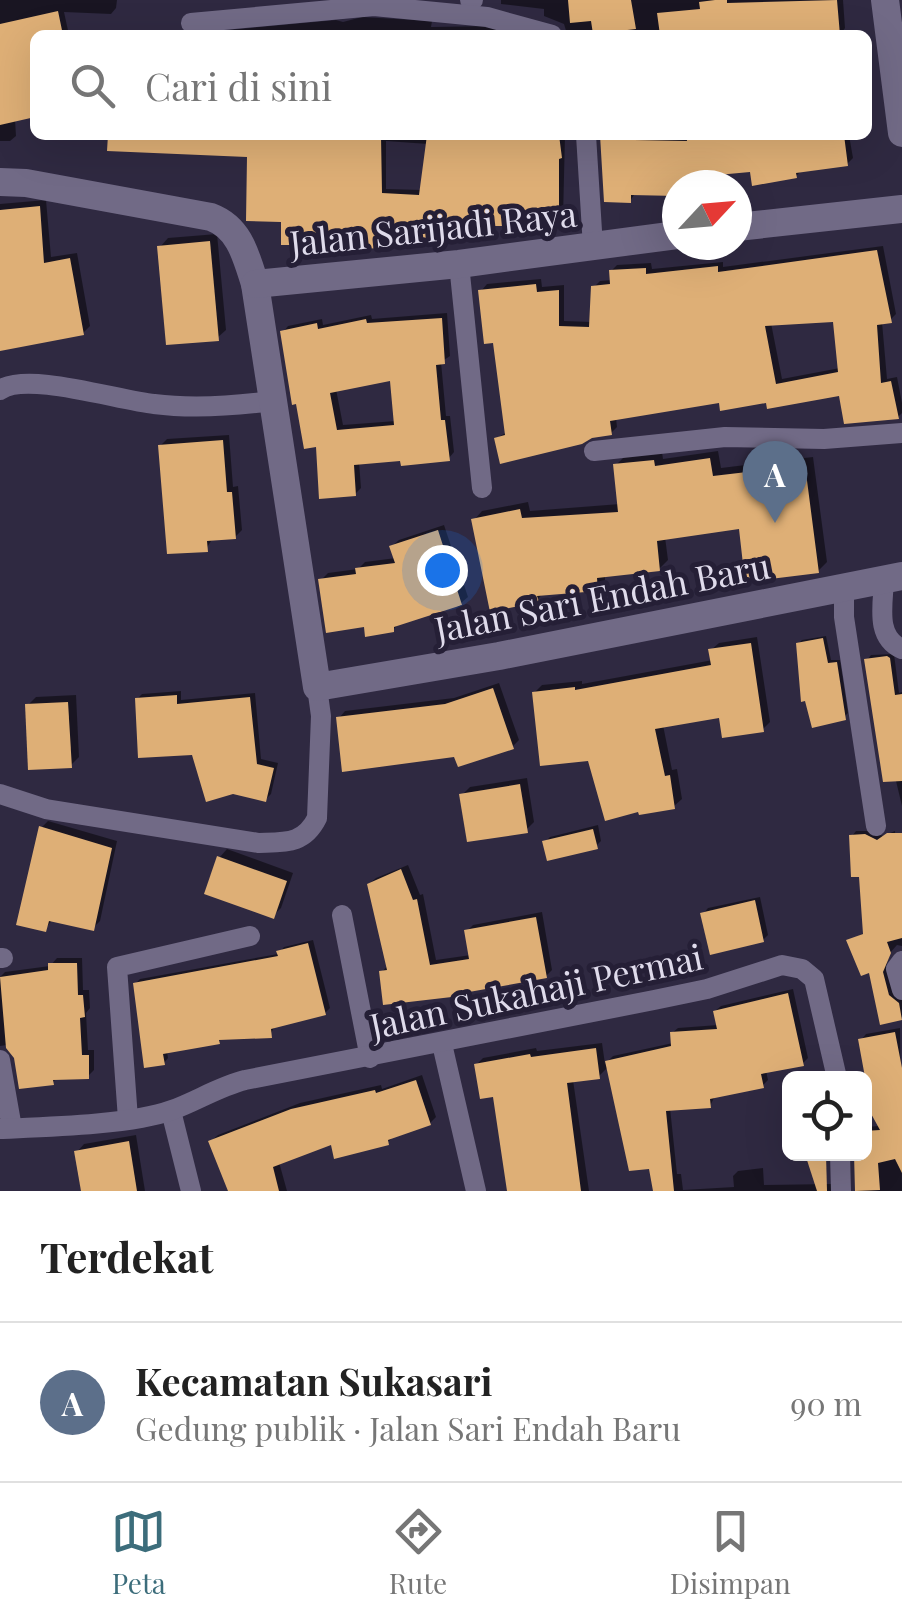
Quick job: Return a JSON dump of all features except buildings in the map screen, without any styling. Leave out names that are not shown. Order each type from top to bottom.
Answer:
[{"type":"main road","points":[[886,0],[902,133]]},
{"type":"main road","name":"Jalan Sarijadi Raya","points":[[0,182],[43,186],[224,222],[244,249],[255,284],[459,264],[662,237]]},
{"type":"main road","points":[[752,225],[902,209]]},
{"type":"main road","points":[[255,284],[317,687]]},
{"type":"main road","name":"Jalan Sari Endah Baru","points":[[317,687],[499,656],[893,578]]},
{"type":"street","points":[[191,23],[373,3],[488,17],[534,30]]},
{"type":"street","points":[[586,140],[593,248]]},
{"type":"street","points":[[459,264],[482,488]]},
{"type":"street","points":[[0,390],[6,385],[42,384],[155,405],[236,406],[272,400]]},
{"type":"street","points":[[594,451],[725,437],[824,438],[902,433]]},
{"type":"street","points":[[893,578],[883,626],[888,641],[902,649]]},
{"type":"street","points":[[844,588],[844,617],[876,826]]},
{"type":"street","points":[[0,794],[46,809],[259,843],[288,842],[310,833],[317,818],[321,716],[317,687]]},
{"type":"street","points":[[342,914],[363,1060]]},
{"type":"street","points":[[128,1119],[117,966],[250,936]]},
{"type":"street","points":[[337,955],[363,1060]]},
{"type":"street","points":[[902,961],[896,969],[902,990]]},
{"type":"street","name":"Jalan Sukahaji Permai","points":[[6,1129],[128,1119],[171,1111],[227,1085],[672,996],[782,965],[809,972],[814,979],[834,1071]]},
{"type":"street","points":[[442,1044],[476,1191]]},
{"type":"street","points":[[0,1060],[6,1129]]},
{"type":"street","points":[[171,1111],[190,1191]]},
{"type":"street","points":[[840,1161],[840,1191]]},
{"type":"place","name":"Kecamatan Sukasari","points":[[775,523]]}]
